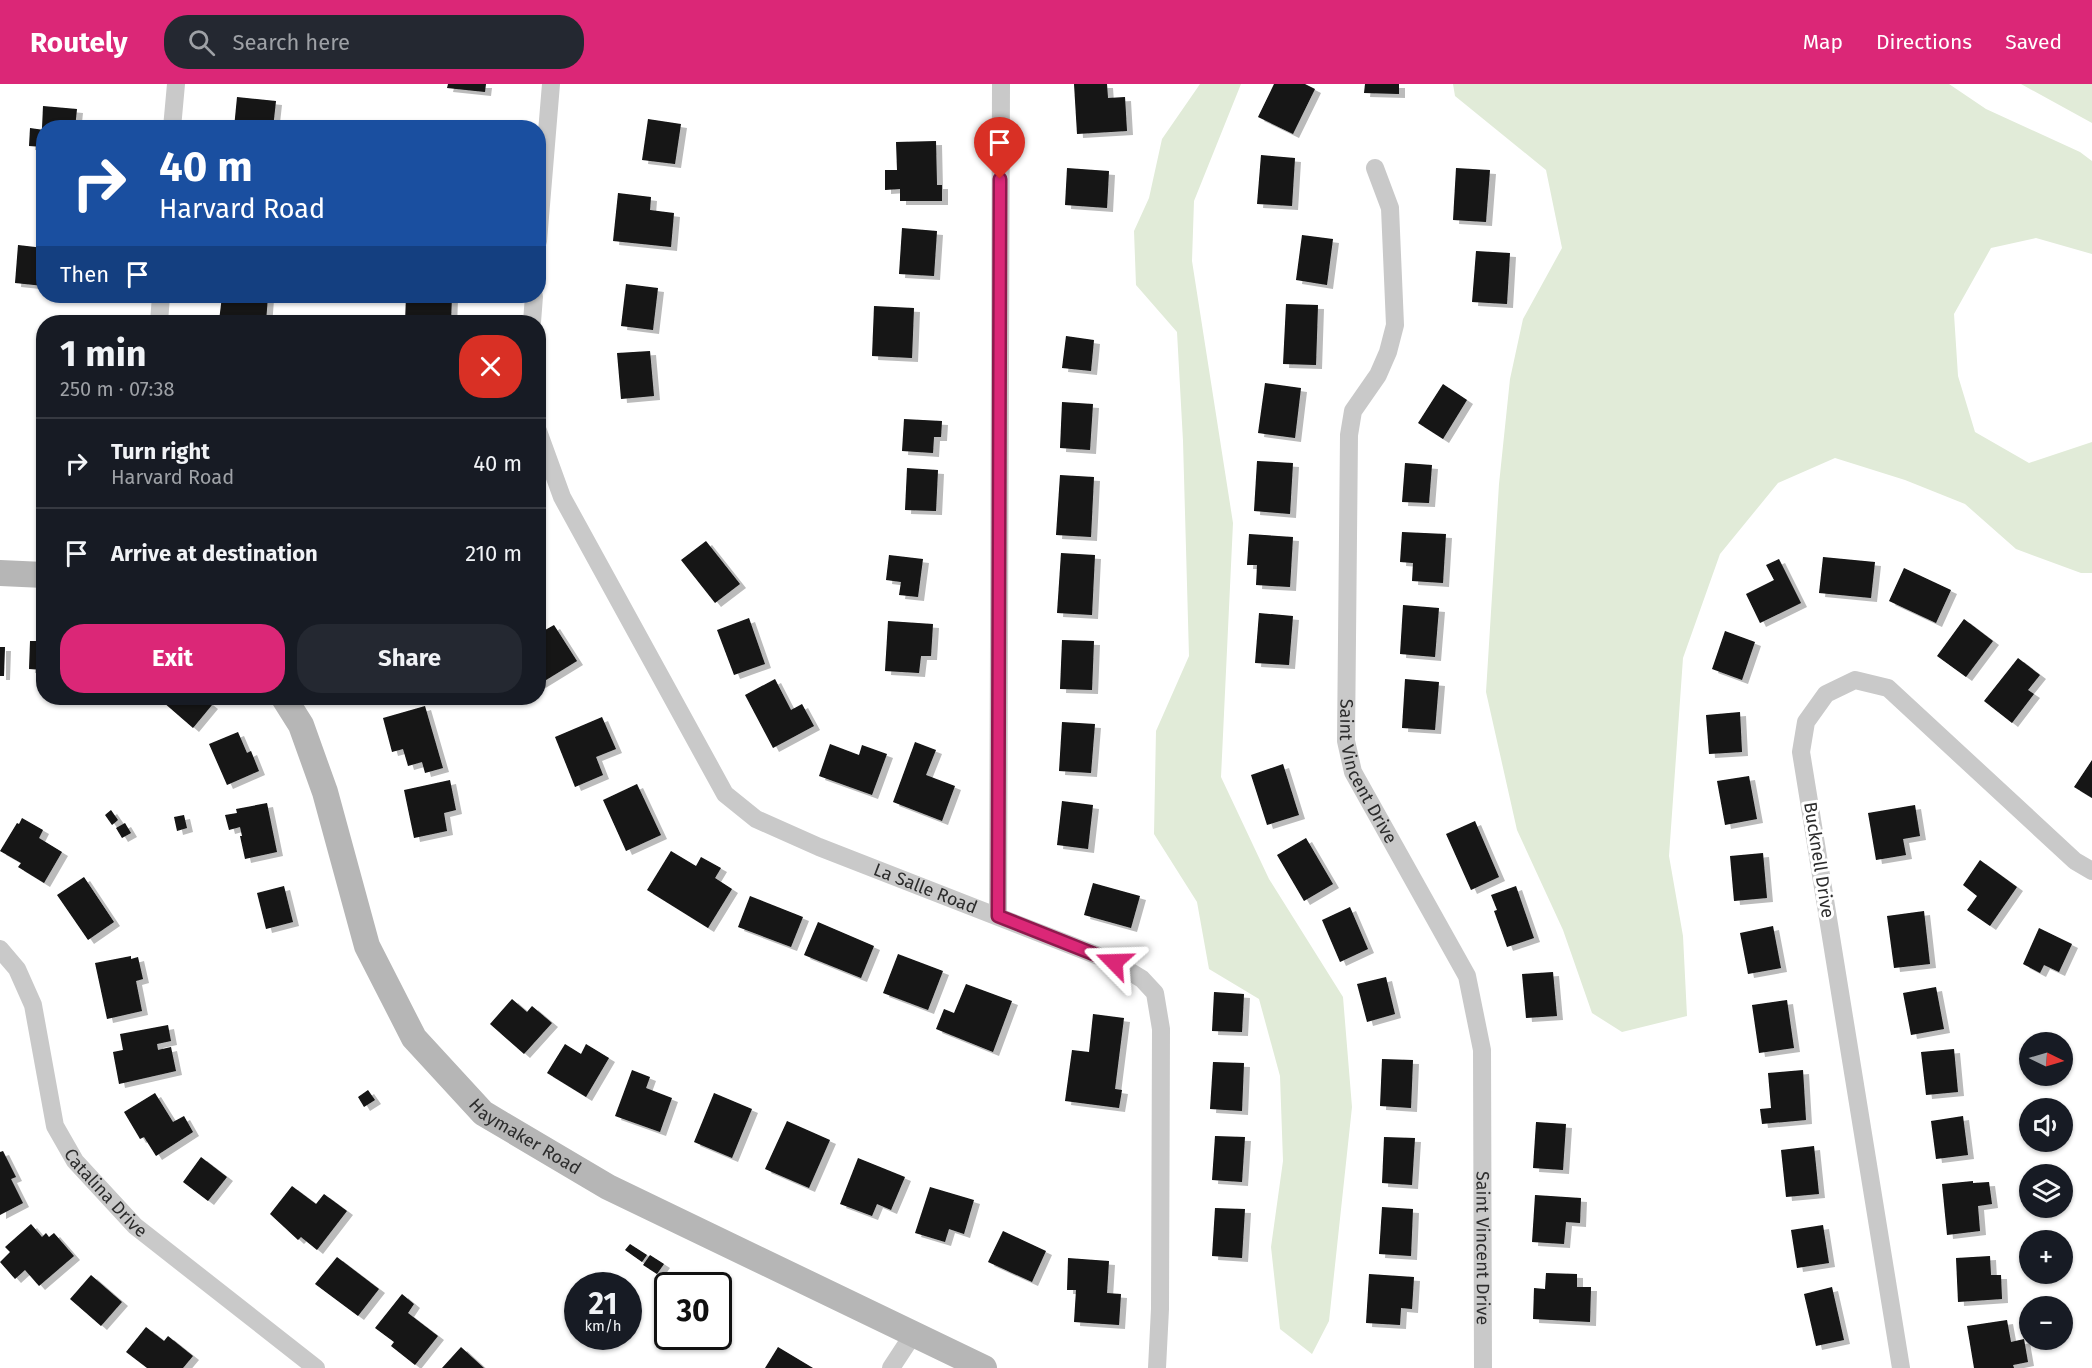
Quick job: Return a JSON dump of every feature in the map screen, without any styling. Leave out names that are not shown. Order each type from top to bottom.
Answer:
[{"type":"main road","points":[[0,573],[36,575]]},
{"type":"main road","name":"Haymaker Road","points":[[288,705],[301,725],[325,792],[367,946],[414,1038],[483,1113],[608,1186],[984,1368]]},
{"type":"street","points":[[173,120],[176,84]]},
{"type":"street","points":[[546,144],[551,84]]},
{"type":"street","points":[[998,916],[1000,84]]},
{"type":"street","name":"Saint Vincent Drive","points":[[1375,168],[1390,208],[1395,325],[1388,352],[1378,375],[1353,411],[1349,435],[1346,741],[1353,772],[1467,976],[1482,1050],[1483,1368]]},
{"type":"street","name":"La Salle Road","points":[[546,453],[562,497],[725,794],[756,819],[819,847],[1114,962],[1142,980],[1155,993],[1161,1029],[1160,1309],[1157,1368]]},
{"type":"street","name":"Bucknell Drive","points":[[1901,1368],[1802,752],[1806,722],[1826,694],[1855,680],[1888,688],[2075,861],[2092,871]]},
{"type":"street","name":"Catalina Drive","points":[[0,949],[17,969],[33,1005],[55,1126],[75,1161],[135,1226],[316,1368]]},
{"type":"street","points":[[891,1368],[914,1334]]},
{"type":"green space","points":[[1200,84],[1241,84],[1194,201],[1192,261],[1233,523],[1221,777],[1269,879],[1343,997],[1352,1107],[1329,1321],[1312,1354],[1280,1329],[1271,1247],[1283,1161],[1280,1076],[1259,999],[1209,969],[1197,902],[1154,834],[1156,731],[1189,656],[1183,441],[1177,332],[1136,285],[1134,231],[1149,198],[1162,139]]},
{"type":"green space","points":[[1453,84],[1949,84],[1986,109],[2080,152],[2092,161],[2092,254],[2036,238],[1991,248],[1954,314],[1958,376],[1975,432],[2029,463],[2092,442],[2092,573],[2081,573],[2016,549],[1965,504],[1905,480],[1835,458],[1778,483],[1720,554],[1683,658],[1669,856],[1683,936],[1687,1016],[1622,1032],[1592,1013],[1563,930],[1517,830],[1486,692],[1499,484],[1510,379],[1523,319],[1562,248],[1546,170],[1455,96]]},
{"type":"green space","points":[[2021,84],[2092,84],[2092,123]]},
{"type":"building","points":[[448,84],[486,84],[485,92],[447,88]]},
{"type":"building","points":[[1074,84],[1107,84],[1108,98],[1125,97],[1127,131],[1077,134]]},
{"type":"building","points":[[1274,84],[1305,84],[1315,89],[1293,134],[1258,117]]},
{"type":"building","points":[[1365,84],[1399,84],[1399,94],[1364,93]]},
{"type":"building","points":[[237,97],[276,101],[274,120],[235,120]]},
{"type":"building","points":[[43,106],[77,109],[76,120],[42,120]]},
{"type":"building","points":[[648,119],[681,124],[675,164],[642,160]]},
{"type":"building","points":[[30,128],[36,129],[36,146],[29,146]]},
{"type":"building","points":[[936,141],[937,185],[942,185],[942,201],[900,201],[900,189],[885,190],[885,170],[897,170],[896,142]]},
{"type":"building","points":[[1261,155],[1295,158],[1292,206],[1257,204]]},
{"type":"building","points":[[1067,168],[1109,171],[1107,208],[1065,205]]},
{"type":"building","points":[[1456,168],[1490,170],[1486,222],[1453,220]]},
{"type":"building","points":[[618,193],[651,197],[650,210],[674,213],[671,247],[613,241]]},
{"type":"building","points":[[902,228],[937,231],[934,276],[899,274]]},
{"type":"building","points":[[1302,235],[1333,239],[1327,285],[1296,280]]},
{"type":"building","points":[[18,245],[36,247],[36,285],[15,283]]},
{"type":"building","points":[[1476,251],[1510,253],[1507,304],[1472,302]]},
{"type":"building","points":[[626,284],[658,288],[653,330],[621,326]]},
{"type":"building","points":[[221,303],[267,303],[267,315],[220,315]]},
{"type":"building","points":[[406,303],[452,303],[451,315],[405,315]]},
{"type":"building","points":[[1286,304],[1318,305],[1316,365],[1283,364]]},
{"type":"building","points":[[874,306],[914,308],[912,358],[872,356]]},
{"type":"building","points":[[1066,336],[1094,340],[1091,371],[1062,368]]},
{"type":"building","points":[[650,351],[654,396],[621,399],[617,353]]},
{"type":"building","points":[[1265,383],[1301,388],[1295,438],[1258,433]]},
{"type":"building","points":[[1443,384],[1467,400],[1443,439],[1418,423]]},
{"type":"building","points":[[1062,402],[1093,404],[1090,450],[1060,448]]},
{"type":"building","points":[[904,419],[942,421],[941,437],[934,437],[933,453],[902,451]]},
{"type":"building","points":[[1257,461],[1293,463],[1290,514],[1254,511]]},
{"type":"building","points":[[1405,463],[1432,465],[1429,503],[1402,502]]},
{"type":"building","points":[[907,468],[938,470],[936,511],[905,510]]},
{"type":"building","points":[[1060,475],[1094,477],[1091,537],[1056,535]]},
{"type":"building","points":[[1402,532],[1446,534],[1443,583],[1412,581],[1413,563],[1400,562]]},
{"type":"building","points":[[1249,534],[1293,537],[1290,587],[1256,585],[1257,565],[1247,565]]},
{"type":"building","points":[[706,541],[740,584],[715,603],[681,560]]},
{"type":"building","points":[[1061,553],[1095,555],[1092,615],[1057,613]]},
{"type":"building","points":[[889,555],[923,559],[918,597],[899,595],[901,582],[886,580]]},
{"type":"building","points":[[1823,557],[1875,562],[1871,598],[1819,593]]},
{"type":"building","points":[[1779,559],[1801,603],[1760,623],[1746,594],[1774,580],[1766,565]]},
{"type":"building","points":[[1904,568],[1951,590],[1936,623],[1889,601]]},
{"type":"building","points":[[1403,605],[1439,608],[1435,657],[1400,654]]},
{"type":"building","points":[[1259,613],[1293,616],[1289,665],[1255,663]]},
{"type":"building","points":[[749,618],[765,664],[734,675],[717,630]]},
{"type":"building","points":[[1964,619],[1993,641],[1966,677],[1937,656]]},
{"type":"building","points":[[888,621],[933,624],[931,656],[921,656],[919,673],[885,671]]},
{"type":"building","points":[[554,625],[577,661],[546,680],[546,630]]},
{"type":"building","points":[[1725,631],[1755,642],[1742,680],[1712,669]]},
{"type":"building","points":[[1062,640],[1094,641],[1092,690],[1060,689]]},
{"type":"building","points":[[30,641],[36,641],[36,669],[29,669]]},
{"type":"building","points":[[0,647],[5,647],[4,676],[0,676]]},
{"type":"building","points":[[2018,658],[2040,675],[2028,690],[2034,694],[2012,723],[1984,701]]},
{"type":"building","points":[[775,679],[791,710],[802,704],[814,726],[773,748],[745,695]]},
{"type":"building","points":[[1405,679],[1439,682],[1435,730],[1402,728]]},
{"type":"building","points":[[166,705],[212,705],[193,728]]},
{"type":"building","points":[[425,706],[443,768],[425,773],[422,762],[408,766],[403,749],[392,752],[383,718]]},
{"type":"building","points":[[1740,712],[1742,752],[1709,754],[1706,715]]},
{"type":"building","points":[[602,717],[616,749],[596,757],[603,775],[575,787],[555,737]]},
{"type":"building","points":[[1062,722],[1095,724],[1091,773],[1059,771]]},
{"type":"building","points":[[238,732],[247,753],[251,751],[259,771],[227,785],[209,744]]},
{"type":"building","points":[[915,742],[936,750],[926,775],[955,786],[942,821],[893,802]]},
{"type":"building","points":[[830,744],[859,755],[862,745],[887,754],[872,795],[819,776]]},
{"type":"building","points":[[2092,760],[2092,798],[2074,787]]},
{"type":"building","points":[[1283,764],[1299,815],[1267,825],[1251,775]]},
{"type":"building","points":[[1749,776],[1757,819],[1725,825],[1717,781]]},
{"type":"building","points":[[450,780],[456,810],[444,813],[447,831],[414,838],[404,790]]},
{"type":"building","points":[[637,784],[661,835],[626,851],[603,800]]},
{"type":"building","points":[[1062,801],[1093,805],[1088,849],[1057,845]]},
{"type":"building","points":[[267,803],[277,852],[245,859],[240,827],[229,830],[225,815],[237,813],[236,809]]},
{"type":"building","points":[[1915,805],[1920,836],[1903,839],[1906,855],[1876,860],[1868,813]]},
{"type":"building","points":[[111,810],[118,820],[112,825],[105,815]]},
{"type":"building","points":[[184,815],[187,828],[177,831],[174,817]]},
{"type":"building","points":[[22,818],[43,830],[39,838],[62,852],[44,883],[18,867],[21,863],[0,851]]},
{"type":"building","points":[[1475,821],[1499,877],[1471,890],[1446,834]]},
{"type":"building","points":[[125,823],[131,833],[122,838],[116,828]]},
{"type":"building","points":[[1306,838],[1333,884],[1304,901],[1277,855]]},
{"type":"building","points":[[671,851],[696,866],[701,857],[721,868],[715,878],[732,889],[708,928],[647,890]]},
{"type":"building","points":[[1763,853],[1767,898],[1734,901],[1730,856]]},
{"type":"building","points":[[1980,860],[2017,887],[1990,926],[1967,910],[1977,896],[1963,885]]},
{"type":"building","points":[[84,877],[114,922],[88,940],[57,895]]},
{"type":"building","points":[[1093,883],[1140,896],[1131,928],[1084,915]]},
{"type":"building","points":[[284,886],[293,922],[266,929],[257,893]]},
{"type":"building","points":[[1516,886],[1534,938],[1507,947],[1494,911],[1497,910],[1491,895]]},
{"type":"building","points":[[750,896],[803,917],[791,947],[738,927]]},
{"type":"building","points":[[1350,907],[1368,949],[1340,962],[1322,920]]},
{"type":"building","points":[[1924,911],[1930,964],[1894,968],[1887,916]]},
{"type":"building","points":[[818,922],[874,946],[861,978],[804,955]]},
{"type":"building","points":[[1773,926],[1781,968],[1748,974],[1740,933]]},
{"type":"building","points":[[2039,928],[2072,944],[2059,972],[2044,965],[2040,973],[2023,964]]},
{"type":"building","points":[[898,954],[943,971],[928,1010],[883,993]]},
{"type":"building","points":[[131,956],[131,959],[138,957],[143,979],[136,981],[142,1011],[107,1019],[95,963]]},
{"type":"building","points":[[1553,972],[1557,1016],[1526,1018],[1522,974]]},
{"type":"building","points":[[1386,977],[1395,1014],[1367,1022],[1357,984]]},
{"type":"building","points":[[966,984],[1012,1001],[993,1052],[936,1029],[944,1009],[954,1013]]},
{"type":"building","points":[[1936,987],[1944,1029],[1911,1035],[1903,993]]},
{"type":"building","points":[[1214,992],[1244,994],[1242,1032],[1212,1031]]},
{"type":"building","points":[[512,999],[527,1012],[532,1006],[552,1023],[524,1054],[490,1024]]},
{"type":"building","points":[[1787,1000],[1794,1048],[1759,1053],[1752,1005]]},
{"type":"building","points":[[1093,1014],[1124,1018],[1115,1089],[1122,1090],[1119,1108],[1065,1101],[1072,1050],[1089,1052]]},
{"type":"building","points":[[168,1025],[171,1041],[157,1044],[158,1050],[171,1047],[176,1071],[119,1084],[113,1052],[123,1050],[120,1034]]},
{"type":"building","points":[[565,1044],[581,1054],[586,1044],[609,1058],[586,1097],[547,1073]]},
{"type":"building","points":[[1954,1049],[1958,1092],[1926,1095],[1921,1052]]},
{"type":"building","points":[[1382,1059],[1413,1060],[1411,1108],[1380,1106]]},
{"type":"building","points":[[1213,1062],[1244,1063],[1242,1111],[1210,1109]]},
{"type":"building","points":[[632,1070],[650,1077],[646,1088],[672,1098],[660,1132],[615,1116]]},
{"type":"building","points":[[1803,1070],[1806,1120],[1762,1124],[1760,1109],[1771,1108],[1768,1073]]},
{"type":"building","points":[[368,1090],[375,1100],[364,1107],[358,1097]]},
{"type":"building","points":[[155,1093],[173,1122],[184,1116],[193,1132],[156,1156],[144,1137],[140,1139],[124,1112]]},
{"type":"building","points":[[714,1093],[752,1109],[732,1158],[694,1142]]},
{"type":"building","points":[[1963,1116],[1968,1155],[1936,1159],[1931,1121]]},
{"type":"building","points":[[787,1121],[830,1140],[809,1188],[765,1169]]},
{"type":"building","points":[[1536,1122],[1566,1124],[1563,1170],[1533,1168]]},
{"type":"building","points":[[1215,1136],[1245,1137],[1242,1182],[1212,1180]]},
{"type":"building","points":[[1384,1137],[1415,1138],[1412,1185],[1382,1183]]},
{"type":"building","points":[[1814,1146],[1819,1194],[1786,1197],[1781,1150]]},
{"type":"building","points":[[3,1151],[16,1177],[11,1179],[23,1203],[0,1215],[0,1152]]},
{"type":"building","points":[[201,1157],[227,1177],[208,1201],[183,1182]]},
{"type":"building","points":[[858,1158],[905,1177],[891,1210],[877,1204],[872,1216],[840,1204]]},
{"type":"building","points":[[1973,1181],[1973,1183],[1989,1182],[1992,1204],[1978,1206],[1980,1231],[1947,1235],[1942,1184]]},
{"type":"building","points":[[292,1186],[316,1204],[324,1194],[347,1211],[317,1250],[301,1237],[298,1240],[270,1214]]},
{"type":"building","points":[[930,1187],[974,1200],[964,1234],[949,1229],[945,1242],[915,1233]]},
{"type":"building","points":[[1535,1195],[1581,1198],[1580,1223],[1566,1222],[1564,1244],[1532,1242]]},
{"type":"building","points":[[1382,1207],[1413,1209],[1411,1256],[1379,1254]]},
{"type":"building","points":[[1215,1208],[1245,1209],[1242,1258],[1212,1256]]},
{"type":"building","points":[[31,1224],[42,1237],[46,1233],[49,1237],[54,1233],[74,1256],[39,1286],[25,1270],[15,1279],[0,1262],[10,1252],[5,1247]]},
{"type":"building","points":[[1823,1225],[1829,1263],[1797,1268],[1791,1230]]},
{"type":"building","points":[[1003,1231],[1046,1251],[1032,1282],[988,1262]]},
{"type":"building","points":[[630,1244],[647,1255],[642,1262],[625,1250]]},
{"type":"building","points":[[650,1255],[664,1264],[658,1272],[654,1272],[643,1265]]},
{"type":"building","points":[[1990,1256],[1991,1275],[2001,1275],[2002,1299],[1958,1302],[1956,1258]]},
{"type":"building","points":[[337,1257],[379,1289],[358,1316],[315,1284]]},
{"type":"building","points":[[1068,1258],[1109,1261],[1107,1293],[1121,1294],[1119,1325],[1074,1322],[1076,1290],[1067,1290]]},
{"type":"building","points":[[1546,1273],[1577,1274],[1577,1287],[1591,1287],[1590,1322],[1533,1319],[1534,1288],[1545,1289]]},
{"type":"building","points":[[1369,1274],[1414,1277],[1412,1309],[1401,1308],[1400,1325],[1366,1323]]},
{"type":"building","points":[[91,1275],[122,1302],[101,1326],[70,1299]]},
{"type":"building","points":[[1832,1287],[1844,1340],[1816,1346],[1804,1294]]},
{"type":"building","points":[[402,1294],[414,1304],[408,1313],[438,1336],[415,1365],[391,1346],[394,1342],[375,1328]]},
{"type":"building","points":[[2007,1320],[2011,1342],[2019,1340],[2019,1350],[2026,1350],[2028,1362],[2013,1365],[2014,1368],[1974,1368],[1967,1326]]},
{"type":"building","points":[[146,1327],[164,1341],[168,1336],[193,1356],[183,1368],[147,1368],[126,1352]]},
{"type":"building","points":[[461,1347],[484,1368],[442,1368]]},
{"type":"building","points":[[778,1347],[813,1368],[765,1368]]},
{"type":"route","points":[[1000,179],[998,916],[1114,962]]}]
